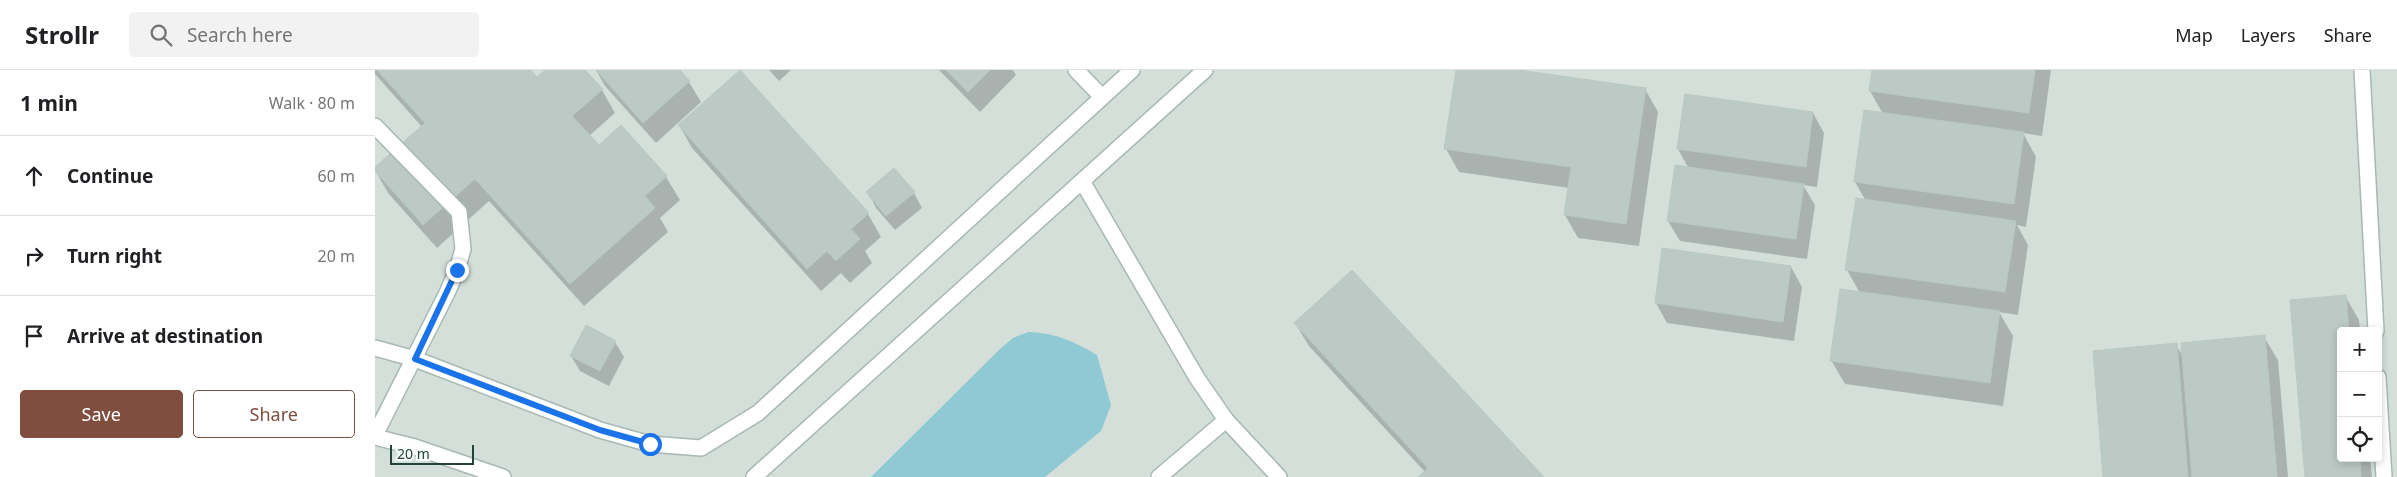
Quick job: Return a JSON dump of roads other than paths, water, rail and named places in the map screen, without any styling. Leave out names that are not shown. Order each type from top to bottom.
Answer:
[{"type":"street","points":[[1076,70],[1102,97]]},
{"type":"street","points":[[375,348],[415,359],[600,430],[650,444],[701,448],[758,412],[1131,70]]},
{"type":"street","points":[[754,477],[1205,70]]},
{"type":"street","points":[[2362,70],[2376,327]]},
{"type":"street","points":[[375,126],[451,201],[459,212],[463,249],[457,270],[415,359],[375,436],[415,447],[503,477]]},
{"type":"street","points":[[1082,181],[1163,321],[1226,420],[1279,477]]},
{"type":"street","points":[[2380,417],[2383,477]]},
{"type":"street","points":[[1159,477],[1226,420]]},
{"type":"water","points":[[1028,332],[1047,334],[1064,339],[1097,355],[1111,405],[1101,431],[1045,477],[871,477],[1001,348],[1013,338]]}]
